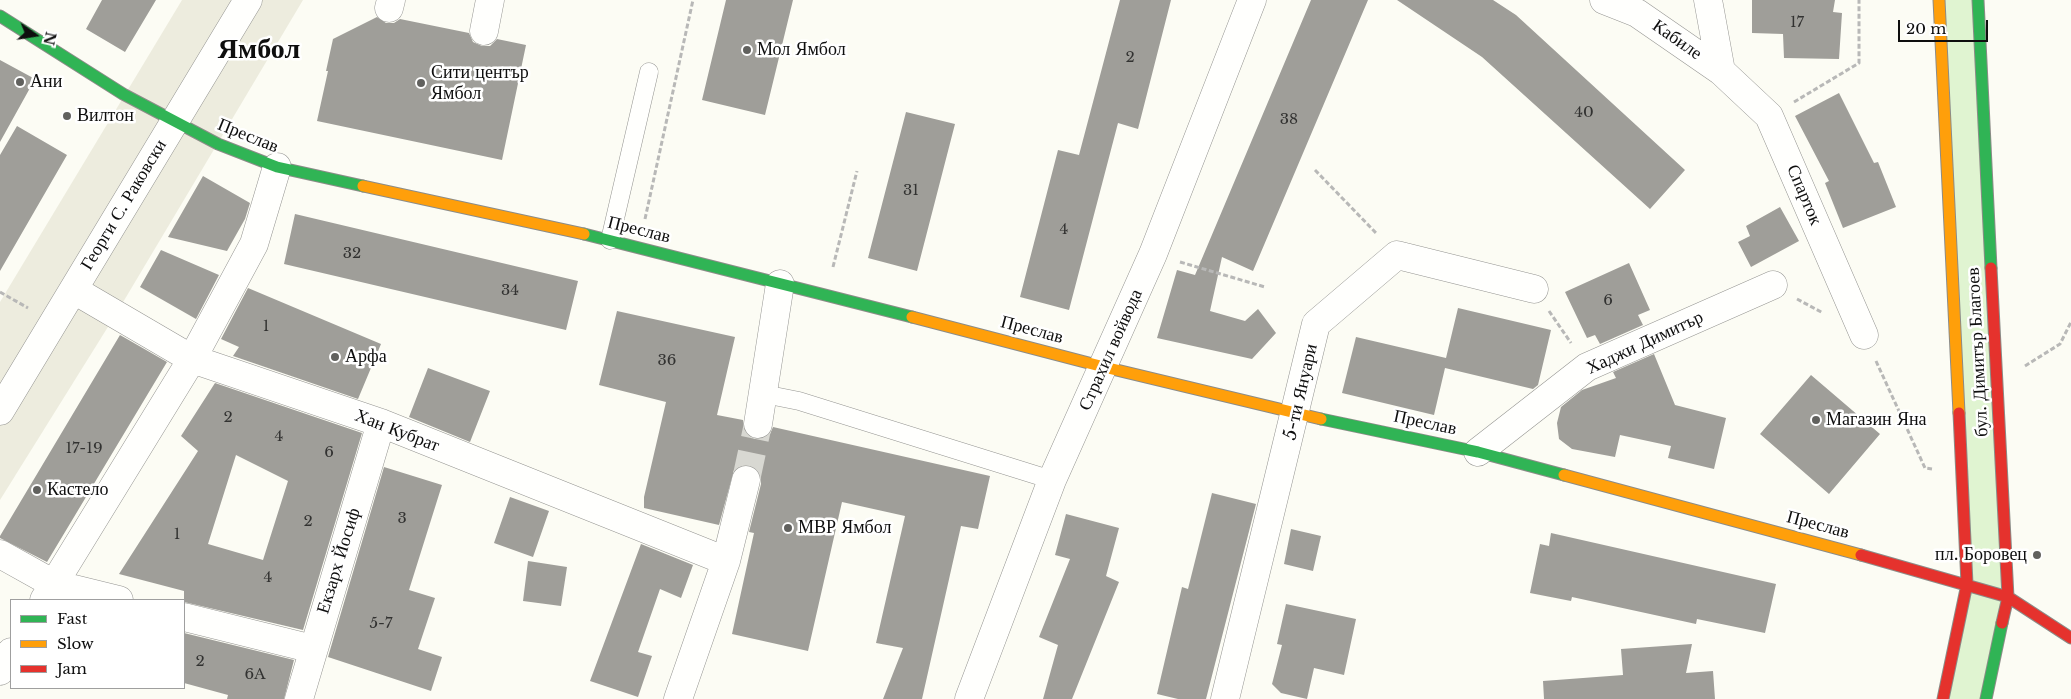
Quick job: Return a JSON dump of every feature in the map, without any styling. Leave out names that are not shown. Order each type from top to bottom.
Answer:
[{"type":"street","name":"Георги С. Раковски","points":[[0,411],[248,0]]},
{"type":"street","points":[[484,31],[490,0]]},
{"type":"street","name":"Страхил войвода","points":[[969,699],[1052,480],[1153,254],[1252,0]]},
{"type":"street","name":"Кабиле","points":[[1604,0],[1637,13],[1721,71]]},
{"type":"street","points":[[1708,0],[1721,71]]},
{"type":"street","name":"бул. Димитър Благоев","points":[[1939,0],[1967,584],[1943,699]]},
{"type":"street","name":"бул. Димитър Благоев","points":[[1978,0],[2008,597],[1986,699]]},
{"type":"street","name":"Преслав","points":[[0,16],[124,94],[173,122],[218,144],[277,167],[610,240],[1104,367],[1296,414],[1478,452],[1967,584],[2008,597],[2071,638]]},
{"type":"street","name":"Спарток","points":[[1721,71],[1769,116],[1864,336]]},
{"type":"street","points":[[49,592],[192,359],[254,244],[277,167]]},
{"type":"street","points":[[1397,255],[1534,289]]},
{"type":"street","name":"5-ти Януари","points":[[1225,699],[1296,414],[1316,324],[1397,255]]},
{"type":"street","points":[[758,424],[780,284]]},
{"type":"street","name":"Хаджи Димитър","points":[[1478,452],[1587,366],[1773,285]]},
{"type":"street","name":"Хан Кубрат","points":[[74,290],[192,359],[381,423],[726,561]]},
{"type":"street","name":"Екзарх Йосиф","points":[[299,699],[381,423]]},
{"type":"street","points":[[678,699],[726,561],[746,480]]},
{"type":"street","points":[[0,554],[49,592],[110,599]]},
{"type":"street","points":[[185,616],[313,649]]},
{"type":"street","points":[[0,671],[10,654]]},
{"type":"lane","points":[[610,240],[649,72]]},
{"type":"lane","points":[[764,394],[798,401],[1052,480]]},
{"type":"path","points":[[639,247],[693,0]]},
{"type":"path","points":[[1769,116],[1859,63],[1859,0]]},
{"type":"path","points":[[1315,170],[1397,255]]},
{"type":"path","points":[[826,294],[857,171]]},
{"type":"path","points":[[1153,254],[1265,287]]},
{"type":"path","points":[[1773,285],[1864,336],[1925,468],[1962,473]]},
{"type":"path","points":[[1534,289],[1587,366]]},
{"type":"path","points":[[1998,384],[2060,344],[2071,322]]},
{"type":"green space","points":[[1939,0],[1978,0],[2008,597],[1986,699],[1943,699],[1967,583]]},
{"type":"shaded area","points":[[182,0],[303,0],[116,314],[0,500],[0,302]]},
{"type":"building","points":[[102,0],[156,0],[125,52],[86,29]]},
{"type":"building","name":"Мол Ямбол","points":[[726,0],[793,0],[765,115],[702,100]]},
{"type":"building","points":[[1120,0],[1171,0],[1138,129],[1118,123],[1069,310],[1020,297],[1058,150],[1079,155]]},
{"type":"building","points":[[1311,0],[1368,0],[1253,271],[1222,257],[1210,311],[1245,321],[1258,309],[1276,333],[1252,359],[1157,338],[1177,270],[1195,275]]},
{"type":"building","points":[[1397,0],[1493,0],[1516,15],[1685,170],[1650,209],[1482,57]]},
{"type":"building","points":[[1752,0],[1835,0],[1833,12],[1842,13],[1839,59],[1784,58],[1783,34],[1752,33]]},
{"type":"building","name":"Сити център Ямбол","points":[[377,17],[386,23],[394,23],[400,19],[469,33],[473,42],[482,46],[490,46],[497,39],[526,45],[502,160],[317,121],[333,39]]},
{"type":"building","points":[[0,60],[35,79],[0,142]]},
{"type":"building","points":[[1839,93],[1874,163],[1878,162],[1896,207],[1843,228],[1825,183],[1829,181],[1795,116]]},
{"type":"building","points":[[906,112],[955,124],[917,271],[868,258]]},
{"type":"building","points":[[17,126],[67,155],[0,271],[0,155]]},
{"type":"building","points":[[203,176],[250,203],[245,219],[227,251],[168,237]]},
{"type":"building","points":[[1780,207],[1799,241],[1751,267],[1738,242],[1750,236],[1746,226]]},
{"type":"building","points":[[295,214],[578,281],[566,330],[284,264]]},
{"type":"building","points":[[161,250],[219,275],[196,319],[140,287]]},
{"type":"building","points":[[1629,263],[1650,310],[1638,315],[1643,325],[1600,344],[1595,335],[1587,338],[1565,292]]},
{"type":"building","points":[[248,288],[381,344],[358,399],[233,356],[239,347],[221,339]]},
{"type":"building","points":[[1458,308],[1551,330],[1538,385],[1533,389],[1445,368],[1434,415],[1342,393],[1356,337],[1446,358]]},
{"type":"building","name":"МВР Ямбол","points":[[617,311],[735,337],[717,415],[743,420],[744,430],[755,439],[764,438],[770,434],[773,427],[990,476],[978,529],[961,526],[922,699],[883,699],[903,648],[876,643],[905,516],[842,502],[808,651],[732,634],[754,533],[749,532],[761,484],[761,475],[756,468],[749,465],[741,465],[734,470],[719,525],[644,508],[644,497],[666,402],[599,385]]},
{"type":"building","points":[[120,335],[167,362],[47,562],[0,538],[0,536]]},
{"type":"building","points":[[1654,354],[1675,405],[1726,418],[1714,469],[1668,458],[1671,446],[1620,435],[1615,457],[1572,449],[1559,439],[1557,423],[1561,407],[1582,390],[1616,378],[1613,372]]},
{"type":"building","points":[[428,368],[490,391],[470,442],[409,417]]},
{"type":"building","points":[[1811,375],[1880,434],[1829,494],[1760,434]]},
{"type":"building","points":[[215,383],[362,433],[303,630],[185,602],[184,591],[119,574],[198,451],[181,436]],"holes":[[[236,455],[288,481],[263,560],[208,544]]]},
{"type":"building","points":[[384,467],[442,485],[409,590],[435,598],[418,649],[442,657],[431,691],[328,657]]},
{"type":"building","points":[[1212,493],[1256,504],[1206,699],[1178,699],[1157,694],[1182,587],[1188,589]]},
{"type":"building","points":[[510,497],[549,511],[533,557],[494,543]]},
{"type":"building","points":[[1066,514],[1119,528],[1106,576],[1119,582],[1072,699],[1043,699],[1058,645],[1039,637],[1070,559],[1055,555]]},
{"type":"building","points":[[1291,529],[1321,536],[1313,571],[1284,564]]},
{"type":"building","points":[[1551,533],[1776,584],[1765,633],[1697,619],[1696,624],[1572,597],[1571,601],[1530,593],[1540,544],[1549,546]]},
{"type":"building","points":[[641,544],[693,565],[681,598],[660,589],[638,652],[652,656],[638,697],[590,681]]},
{"type":"building","points":[[528,561],[567,567],[561,606],[523,601]]},
{"type":"building","points":[[1286,604],[1356,619],[1344,675],[1314,668],[1307,699],[1281,693],[1272,684],[1282,645],[1277,644]]},
{"type":"building","points":[[185,633],[294,660],[284,699],[227,699],[228,695],[185,683]]},
{"type":"building","points":[[1692,644],[1686,673],[1713,671],[1715,699],[1544,699],[1543,681],[1623,675],[1621,649]]},
{"type":"tunnel","points":[[746,480],[758,424]]},
{"type":"traffic: fast","points":[[1978,0],[1991,268]]},
{"type":"traffic: fast","points":[[0,16],[123,94],[218,144],[277,167],[363,186]]},
{"type":"traffic: fast","points":[[584,234],[912,317]]},
{"type":"traffic: fast","points":[[1321,419],[1478,452],[1564,475]]},
{"type":"traffic: fast","points":[[1986,699],[2002,623]]},
{"type":"traffic: slow","points":[[1939,0],[1959,413]]},
{"type":"traffic: slow","points":[[363,186],[584,234]]},
{"type":"traffic: slow","points":[[912,317],[1104,367],[1321,419]]},
{"type":"traffic: slow","points":[[1564,475],[1861,555]]},
{"type":"traffic: jam","points":[[1991,268],[2008,597],[2002,623]]},
{"type":"traffic: jam","points":[[1943,699],[1967,584],[1959,413]]},
{"type":"traffic: jam","points":[[1861,555],[2008,597],[2071,638]]},
{"type":"place","name":"Мол Ямбол","points":[[747,50]]},
{"type":"place","name":"Ани","points":[[20,82]]},
{"type":"place","name":"Сити център Ямбол","points":[[421,83]]},
{"type":"place","name":"Вилтон","points":[[67,116]]},
{"type":"place","name":"Арфа","points":[[335,357]]},
{"type":"place","name":"Магазин Яна","points":[[1816,420]]},
{"type":"place","name":"Кастело","points":[[37,490]]},
{"type":"place","name":"МВР Ямбол","points":[[788,528]]},
{"type":"place","name":"пл. Боровец","points":[[2037,555]]},
{"type":"district","name":"Ямбол","points":[[259,50]]}]
